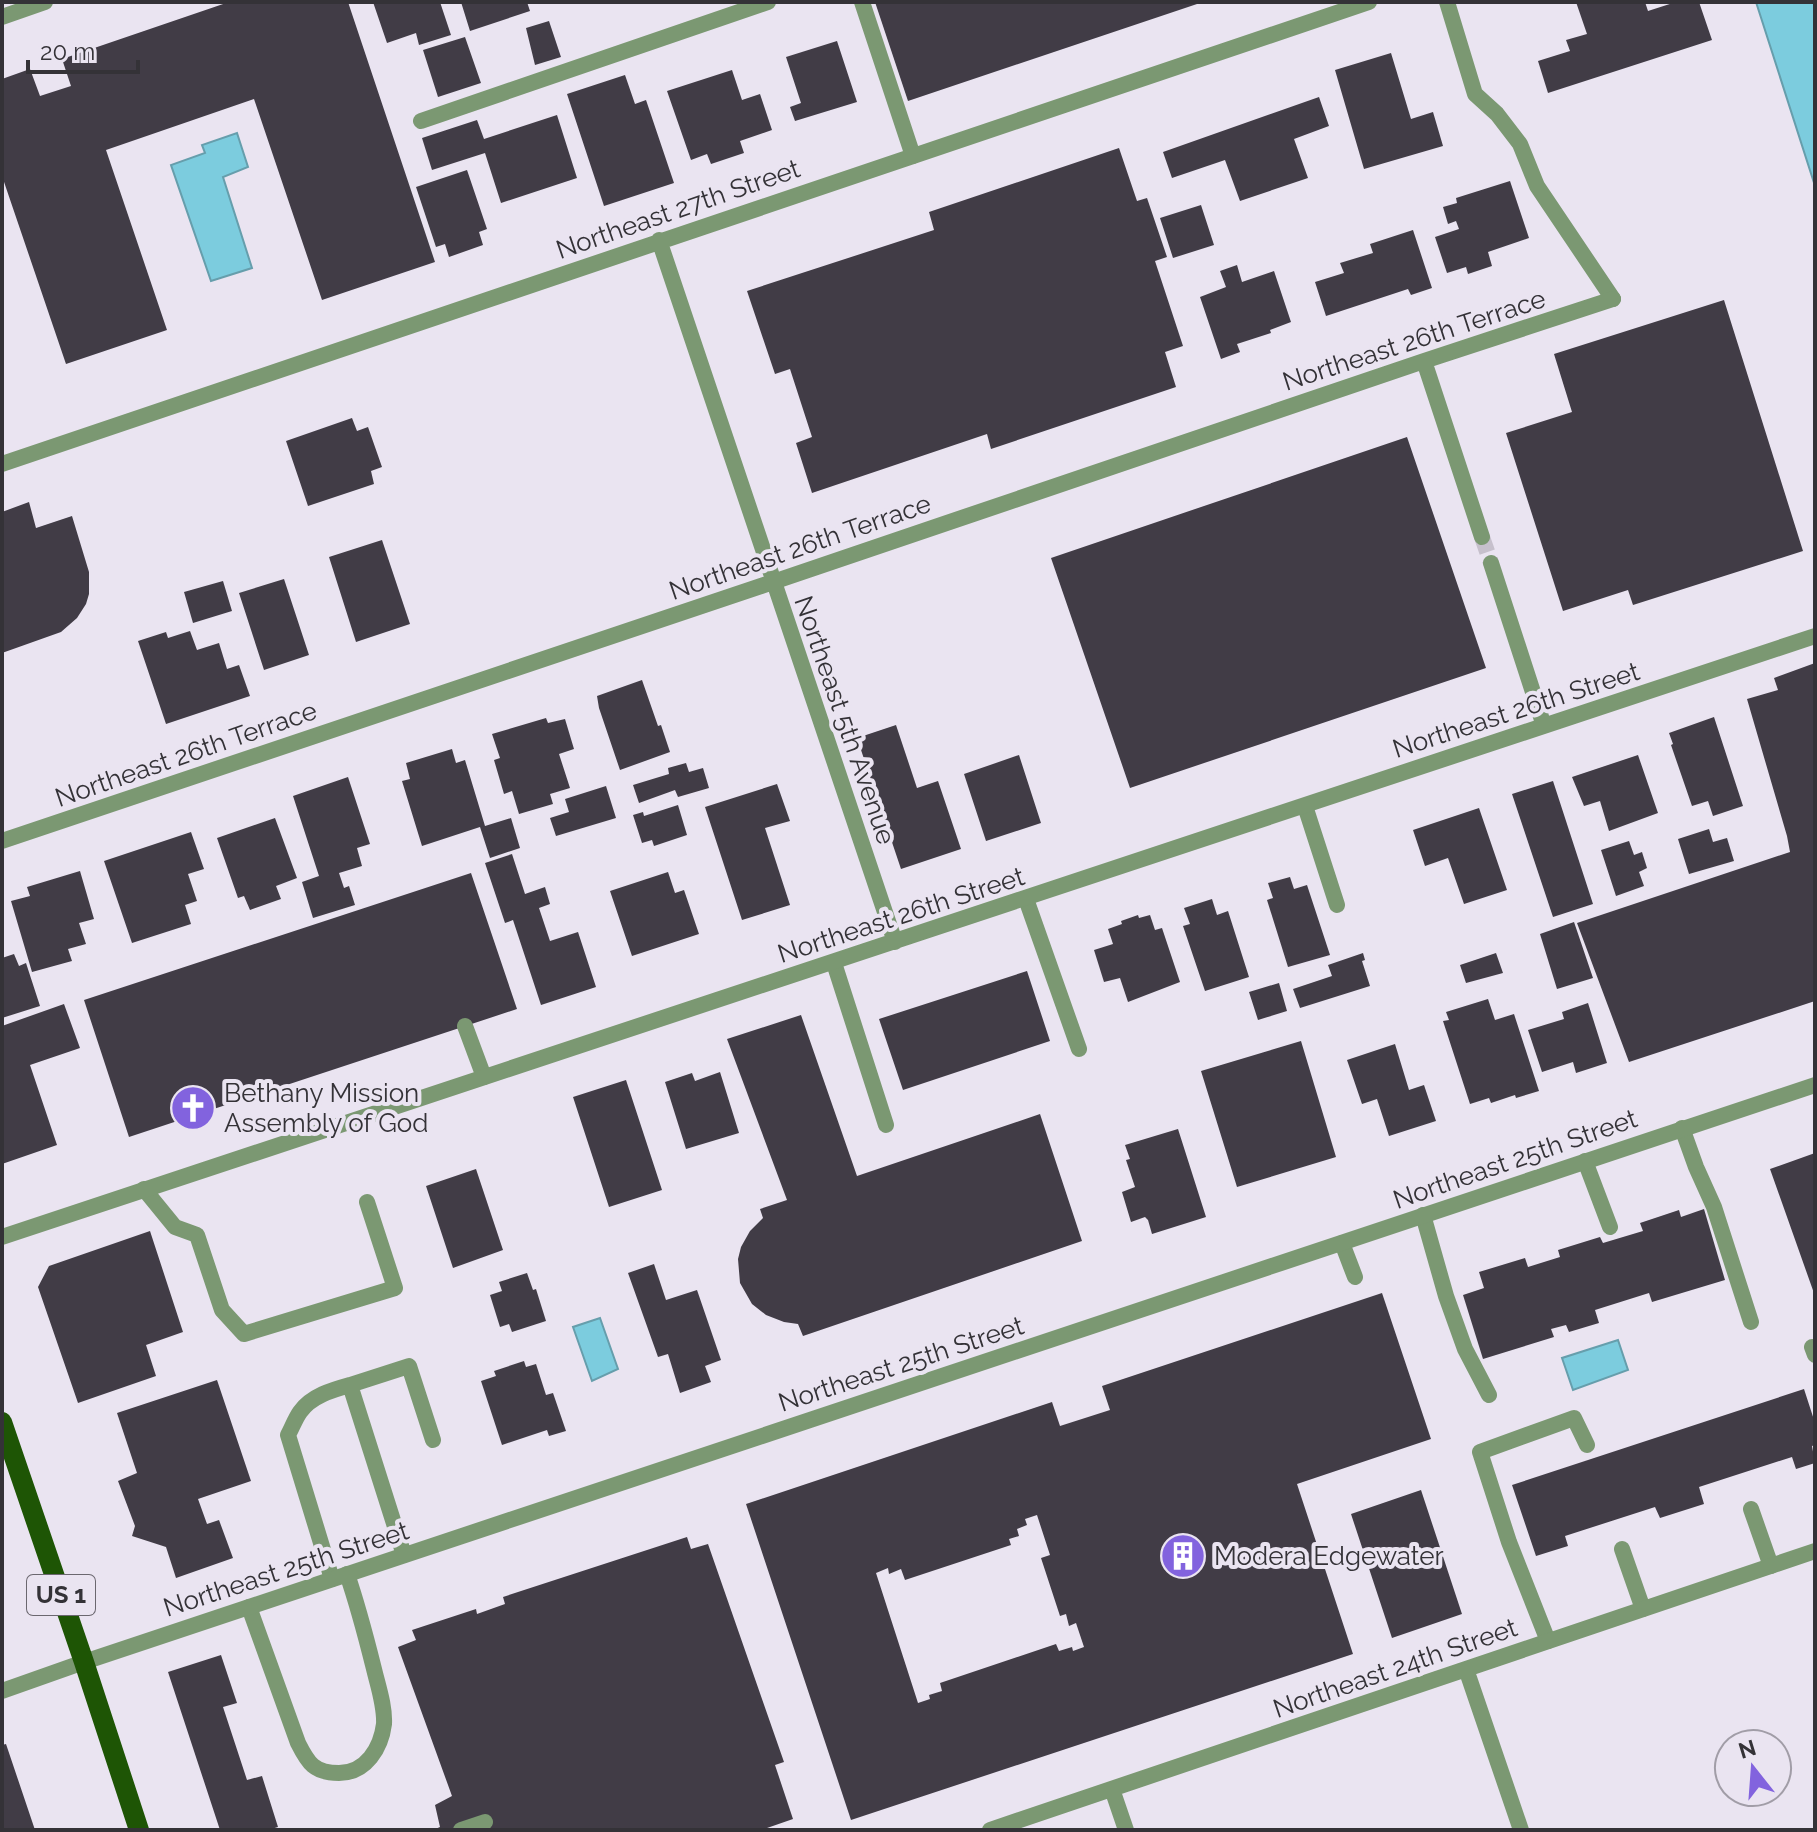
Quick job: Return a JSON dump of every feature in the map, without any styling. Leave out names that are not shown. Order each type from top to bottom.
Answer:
[{"type":"main road","name":"US 1","points":[[2,1422],[139,1830]]},
{"type":"street","points":[[2,17],[45,2]]},
{"type":"street","points":[[421,121],[768,2]]},
{"type":"street","points":[[862,2],[913,156]]},
{"type":"street","name":"Northeast 27th Street","points":[[2,464],[1369,2]]},
{"type":"street","name":"Northeast 26th Terrace","points":[[2,841],[1613,299],[1537,186],[1520,144],[1497,114],[1475,94],[1447,2]]},
{"type":"street","name":"Northeast 5th Avenue","points":[[659,240],[895,942]]},
{"type":"street","points":[[1424,361],[1482,537]]},
{"type":"street","points":[[1491,563],[1544,726]]},
{"type":"street","name":"Northeast 26th Street","points":[[2,1237],[1815,636]]},
{"type":"street","points":[[1305,806],[1337,905]]},
{"type":"street","points":[[1026,899],[1079,1049]]},
{"type":"street","points":[[834,963],[886,1125]]},
{"type":"street","points":[[465,1026],[484,1077]]},
{"type":"street","name":"Northeast 25th Street","points":[[2,1691],[1815,1085]]},
{"type":"street","points":[[1682,1128],[1714,1207],[1751,1322]]},
{"type":"street","points":[[1585,1161],[1610,1227]]},
{"type":"street","points":[[144,1189],[175,1227],[197,1235],[222,1310],[244,1334],[395,1288],[367,1202]]},
{"type":"street","points":[[1423,1215],[1465,1349],[1489,1395]]},
{"type":"street","points":[[1342,1243],[1355,1277]]},
{"type":"street","points":[[249,1607],[307,1761],[317,1770],[339,1773],[356,1770],[374,1755],[380,1743],[384,1720],[379,1692],[360,1614],[340,1577],[288,1435],[300,1411],[321,1394],[409,1366],[433,1440]]},
{"type":"street","points":[[350,1385],[404,1555]]},
{"type":"street","points":[[1548,1641],[1509,1542],[1480,1452],[1574,1418],[1587,1445]]},
{"type":"street","points":[[1751,1509],[1771,1566]]},
{"type":"street","points":[[1622,1549],[1643,1609]]},
{"type":"street","name":"Northeast 24th Street","points":[[990,1830],[1815,1551]]},
{"type":"street","points":[[1466,1669],[1521,1830]]},
{"type":"street","points":[[1112,1789],[1126,1830]]},
{"type":"street","points":[[461,1830],[485,1822]]},
{"type":"water","points":[[1756,2],[1815,2],[1815,186]]},
{"type":"water","points":[[237,133],[248,167],[223,177],[252,268],[211,281],[171,165],[205,153],[202,145]]},
{"type":"water","points":[[600,1318],[618,1369],[592,1381],[573,1327]]},
{"type":"water","points":[[1618,1340],[1628,1370],[1573,1390],[1562,1358]]},
{"type":"building","points":[[229,2],[348,2],[435,262],[322,300],[254,99],[106,150],[167,330],[66,364],[2,176],[2,79],[30,69],[40,96],[71,86],[62,59]]},
{"type":"building","points":[[373,2],[440,2],[451,35],[419,45],[416,33],[387,43]]},
{"type":"building","points":[[461,2],[527,2],[530,11],[470,31]]},
{"type":"building","points":[[875,2],[1200,2],[1200,3],[908,101]]},
{"type":"building","points":[[1576,2],[1645,2],[1648,11],[1676,2],[1699,2],[1712,40],[1548,93],[1538,61],[1570,51],[1566,40],[1587,34]]},
{"type":"building","points":[[549,21],[561,57],[535,65],[526,28]]},
{"type":"building","points":[[465,37],[481,83],[438,97],[423,50]]},
{"type":"building","points":[[837,41],[857,102],[795,121],[790,107],[801,103],[786,57]]},
{"type":"building","points":[[1391,53],[1411,119],[1433,112],[1443,146],[1364,169],[1335,70]]},
{"type":"building","points":[[732,70],[742,100],[760,94],[772,130],[740,141],[744,153],[711,164],[707,154],[691,160],[667,91]]},
{"type":"building","points":[[625,75],[635,104],[646,100],[674,183],[604,206],[567,94]]},
{"type":"building","points":[[1319,97],[1329,126],[1294,139],[1308,178],[1240,201],[1225,160],[1172,178],[1163,152]]},
{"type":"building","points":[[557,115],[577,178],[501,203],[485,153],[432,170],[422,138],[477,120],[484,139]]},
{"type":"building","points":[[1119,148],[1137,201],[1147,198],[1167,257],[1155,261],[1183,346],[1165,352],[1176,387],[991,449],[987,434],[812,493],[796,443],[812,437],[790,369],[775,374],[747,291],[934,230],[929,212]]},
{"type":"building","points":[[467,170],[487,229],[479,232],[483,245],[449,257],[445,244],[436,247],[416,187]]},
{"type":"building","points":[[1510,181],[1529,238],[1488,252],[1492,266],[1468,274],[1466,267],[1447,273],[1435,237],[1459,229],[1456,221],[1448,224],[1443,207],[1457,203],[1456,198]]},
{"type":"building","points":[[1201,205],[1214,245],[1173,258],[1160,218]]},
{"type":"building","points":[[1413,230],[1432,288],[1411,295],[1408,289],[1326,316],[1315,282],[1344,273],[1340,263],[1373,253],[1370,244]]},
{"type":"building","points":[[1237,265],[1242,282],[1274,271],[1291,322],[1270,330],[1271,333],[1237,344],[1240,352],[1221,359],[1200,297],[1226,287],[1220,271]]},
{"type":"building","points":[[1724,300],[1803,551],[1633,605],[1628,590],[1563,611],[1506,433],[1572,412],[1554,354]]},
{"type":"building","points":[[352,418],[357,431],[368,427],[382,467],[371,471],[374,484],[308,506],[286,441]]},
{"type":"building","points":[[1407,437],[1486,668],[1130,788],[1051,558]]},
{"type":"building","points":[[29,502],[36,528],[72,516],[89,572],[89,594],[77,618],[61,632],[2,653],[2,512]]},
{"type":"building","points":[[382,540],[410,624],[356,642],[329,557]]},
{"type":"building","points":[[284,579],[309,655],[264,670],[239,593]]},
{"type":"building","points":[[223,581],[232,611],[193,623],[184,592]]},
{"type":"building","points":[[190,631],[197,650],[219,643],[227,669],[239,665],[250,696],[166,724],[138,641],[166,632],[168,638]]},
{"type":"building","points":[[1815,663],[1815,1001],[1629,1062],[1577,923],[1790,852],[1747,699],[1778,690],[1774,678]]},
{"type":"building","points":[[642,680],[670,752],[620,770],[597,696]]},
{"type":"building","points":[[1714,717],[1743,806],[1713,816],[1708,801],[1692,806],[1669,733]]},
{"type":"building","points":[[546,718],[548,723],[565,719],[574,749],[559,754],[570,788],[550,794],[553,804],[519,814],[512,791],[504,794],[494,760],[500,758],[492,734]]},
{"type":"building","points":[[896,725],[917,788],[938,781],[961,849],[901,869],[857,738]]},
{"type":"building","points":[[452,749],[456,763],[465,760],[485,826],[511,818],[520,848],[490,858],[480,827],[422,846],[402,781],[410,779],[406,763]]},
{"type":"building","points":[[1019,755],[1041,823],[986,841],[964,774]]},
{"type":"building","points":[[1638,755],[1658,813],[1609,831],[1600,801],[1584,806],[1572,777]]},
{"type":"building","points":[[686,763],[689,772],[703,768],[709,788],[678,797],[675,790],[639,803],[633,785],[669,774],[668,768]]},
{"type":"building","points":[[348,777],[370,844],[357,848],[362,866],[339,873],[344,888],[349,886],[355,905],[313,918],[302,882],[319,876],[293,796]]},
{"type":"building","points":[[1553,781],[1593,904],[1553,917],[1512,794]]},
{"type":"building","points":[[777,784],[790,821],[765,828],[790,905],[742,920],[705,807]]},
{"type":"building","points":[[606,786],[616,818],[556,836],[550,818],[569,812],[565,799]]},
{"type":"building","points":[[678,805],[687,835],[654,846],[652,840],[642,843],[633,815],[643,812],[644,816]]},
{"type":"building","points":[[1479,808],[1507,890],[1464,904],[1448,858],[1425,866],[1413,830]]},
{"type":"building","points":[[275,818],[297,878],[276,886],[281,899],[250,910],[244,896],[238,898],[217,838]]},
{"type":"building","points":[[1709,829],[1713,842],[1727,838],[1734,861],[1689,874],[1678,839]]},
{"type":"building","points":[[191,832],[204,869],[188,874],[197,901],[185,905],[191,924],[132,943],[104,861]]},
{"type":"building","points":[[1629,841],[1634,855],[1642,852],[1647,868],[1639,872],[1644,886],[1616,896],[1601,850]]},
{"type":"building","points":[[512,854],[525,894],[545,887],[550,904],[539,908],[550,941],[578,932],[596,987],[541,1005],[513,920],[505,923],[485,863]]},
{"type":"building","points":[[80,871],[94,919],[79,923],[86,944],[68,949],[72,961],[32,972],[11,901],[30,896],[27,887]]},
{"type":"building","points":[[668,872],[675,893],[684,890],[699,934],[632,956],[610,891]]},
{"type":"building","points":[[471,873],[517,1009],[129,1137],[84,1000]]},
{"type":"building","points":[[1290,877],[1294,889],[1307,885],[1330,955],[1288,967],[1267,900],[1273,898],[1268,883]]},
{"type":"building","points":[[1212,899],[1217,915],[1228,911],[1249,977],[1205,991],[1183,926],[1190,924],[1184,908]]},
{"type":"building","points":[[1138,915],[1139,918],[1150,915],[1155,930],[1162,928],[1180,982],[1128,1002],[1120,978],[1104,982],[1094,950],[1113,944],[1108,929]]},
{"type":"building","points":[[1574,922],[1593,978],[1557,989],[1540,934]]},
{"type":"building","points":[[1363,953],[1365,960],[1362,961],[1370,986],[1300,1008],[1293,989],[1332,976],[1328,965]]},
{"type":"building","points":[[1496,953],[1503,973],[1466,983],[1460,965]]},
{"type":"building","points":[[14,954],[19,966],[26,963],[40,1006],[2,1018],[2,958]]},
{"type":"building","points":[[1027,971],[1050,1041],[903,1090],[879,1019]]},
{"type":"building","points":[[1279,983],[1287,1011],[1258,1020],[1249,992]]},
{"type":"building","points":[[1488,999],[1495,1020],[1514,1014],[1539,1091],[1491,1103],[1489,1098],[1470,1104],[1443,1021],[1449,1020],[1446,1012]]},
{"type":"building","points":[[1588,1003],[1607,1063],[1576,1073],[1573,1062],[1542,1072],[1528,1030],[1564,1019],[1562,1012]]},
{"type":"building","points":[[64,1004],[80,1048],[30,1065],[57,1145],[2,1164],[2,1026]]},
{"type":"building","points":[[801,1015],[857,1176],[1040,1114],[1082,1241],[803,1336],[798,1324],[766,1315],[752,1304],[740,1283],[738,1259],[741,1247],[750,1231],[763,1218],[760,1209],[787,1200],[727,1039]]},
{"type":"building","points":[[1301,1041],[1336,1157],[1237,1187],[1201,1071]]},
{"type":"building","points":[[1395,1044],[1409,1090],[1424,1085],[1436,1121],[1389,1136],[1377,1099],[1362,1104],[1347,1060]]},
{"type":"building","points":[[720,1072],[739,1133],[686,1149],[665,1082],[692,1073],[695,1081]]},
{"type":"building","points":[[626,1080],[662,1190],[609,1207],[573,1097]]},
{"type":"building","points":[[1178,1129],[1206,1217],[1152,1234],[1145,1217],[1131,1222],[1122,1192],[1135,1187],[1126,1160],[1130,1159],[1125,1145]]},
{"type":"building","points":[[1815,1153],[1815,1296],[1770,1169]]},
{"type":"building","points":[[476,1169],[503,1250],[453,1268],[426,1186]]},
{"type":"building","points":[[1704,1209],[1725,1280],[1652,1302],[1649,1293],[1595,1310],[1599,1323],[1569,1332],[1566,1325],[1551,1329],[1554,1337],[1483,1359],[1463,1295],[1484,1288],[1479,1272],[1525,1258],[1528,1267],[1560,1257],[1558,1250],[1600,1237],[1603,1243],[1643,1231],[1640,1223],[1679,1210],[1681,1217]]},
{"type":"building","points":[[150,1231],[183,1332],[146,1345],[156,1376],[78,1403],[38,1287],[49,1266]]},
{"type":"building","points":[[654,1264],[666,1300],[697,1290],[721,1360],[705,1366],[711,1382],[680,1393],[668,1354],[658,1357],[628,1273]]},
{"type":"building","points":[[527,1273],[533,1290],[536,1289],[546,1321],[512,1332],[509,1324],[500,1327],[490,1295],[502,1291],[499,1282]]},
{"type":"building","name":"Modera Edgewater","points":[[1382,1293],[1431,1439],[1297,1484],[1353,1654],[851,1820],[746,1504],[1052,1402],[1060,1426],[1110,1410],[1102,1386]],"holes":[[[1037,1515],[1050,1555],[1041,1558],[1060,1616],[1066,1614],[1069,1626],[1076,1623],[1084,1647],[1059,1651],[1056,1644],[940,1683],[942,1691],[918,1703],[876,1573],[888,1568],[889,1574],[901,1569],[905,1580],[1011,1545],[1009,1539],[1019,1536],[1017,1529],[1027,1525],[1025,1519]]]},
{"type":"building","points":[[524,1361],[526,1367],[536,1364],[546,1395],[553,1393],[566,1431],[549,1436],[547,1430],[502,1445],[481,1381],[496,1376],[494,1371]]},
{"type":"building","points":[[217,1380],[251,1481],[198,1499],[207,1524],[219,1520],[233,1558],[176,1578],[166,1547],[132,1536],[135,1526],[118,1481],[137,1473],[117,1413]]},
{"type":"building","points":[[1804,1389],[1815,1423],[1815,1445],[1812,1446],[1815,1463],[1796,1469],[1792,1457],[1699,1487],[1704,1504],[1660,1518],[1655,1507],[1565,1536],[1568,1546],[1536,1556],[1512,1485]]},
{"type":"building","points":[[1421,1490],[1462,1614],[1392,1638],[1351,1514]]},
{"type":"building","points":[[687,1537],[691,1549],[708,1544],[784,1762],[775,1765],[793,1819],[761,1830],[433,1830],[440,1827],[435,1805],[452,1796],[398,1647],[416,1640],[412,1630],[476,1609],[477,1614],[505,1604],[503,1597]]},
{"type":"building","points":[[221,1655],[237,1703],[223,1707],[247,1780],[262,1776],[278,1827],[268,1830],[220,1830],[168,1672]]},
{"type":"building","points":[[6,1744],[35,1830],[2,1830],[2,1745]]},
{"type":"tunnel","points":[[1482,537],[1491,563]]},
{"type":"place","name":"Bethany Mission Assembly of God","points":[[193,1108]]},
{"type":"place","name":"Modera Edgewater","points":[[1183,1556]]}]
